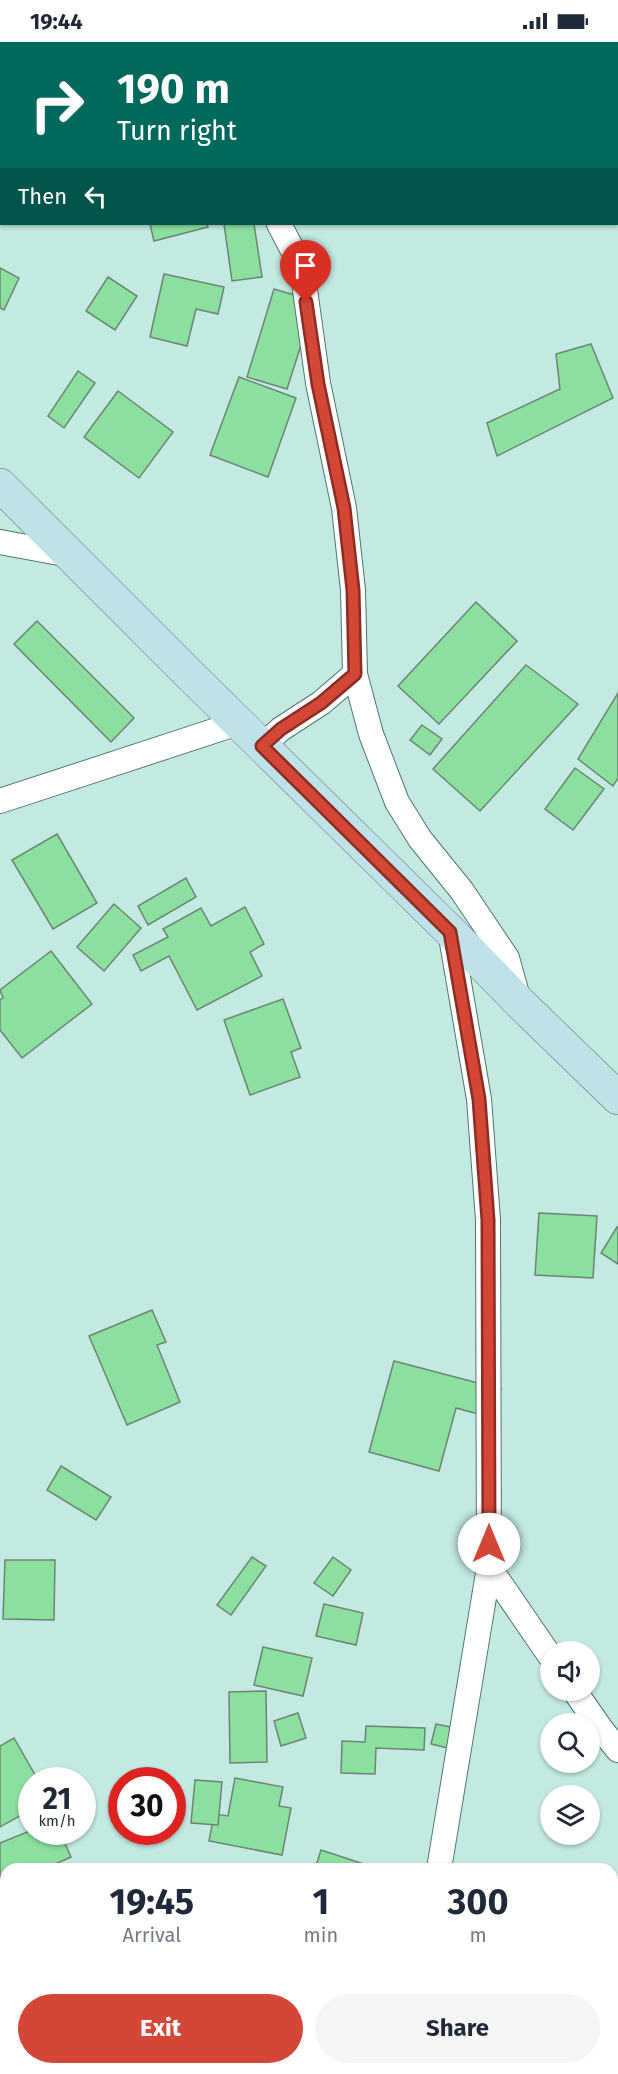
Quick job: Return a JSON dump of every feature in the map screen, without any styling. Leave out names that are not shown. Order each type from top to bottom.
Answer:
[{"type":"main road","points":[[0,485],[618,1098]]},
{"type":"street","points":[[280,225],[301,261],[318,384],[344,508],[353,590],[355,674],[370,734],[397,802],[420,839],[462,891],[507,958],[520,1003]]},
{"type":"street","points":[[0,542],[70,555]]},
{"type":"street","points":[[262,746],[281,729],[321,703],[355,674]]},
{"type":"street","points":[[0,801],[238,723]]},
{"type":"street","points":[[440,1863],[489,1567],[488,1220],[479,1099],[450,932]]},
{"type":"street","points":[[489,1567],[540,1641]]},
{"type":"street","points":[[582,1701],[618,1750]]},
{"type":"building","points":[[150,225],[207,225],[208,227],[154,241]]},
{"type":"building","points":[[224,225],[254,225],[262,277],[232,281]]},
{"type":"building","points":[[0,268],[19,278],[4,310],[0,308]]},
{"type":"building","points":[[164,274],[224,287],[218,314],[196,309],[187,346],[150,337]]},
{"type":"building","points":[[108,277],[137,296],[115,330],[86,311]]},
{"type":"building","points":[[274,289],[315,301],[287,389],[247,377]]},
{"type":"building","points":[[591,344],[613,398],[497,456],[487,423],[560,389],[556,354]]},
{"type":"building","points":[[78,371],[95,383],[64,428],[48,416]]},
{"type":"building","points":[[239,377],[296,398],[268,477],[210,455]]},
{"type":"building","points":[[118,391],[173,432],[139,478],[84,437]]},
{"type":"building","points":[[476,602],[517,641],[439,724],[398,686]]},
{"type":"building","points":[[37,621],[134,718],[111,742],[14,644]]},
{"type":"building","points":[[526,665],[578,704],[480,811],[433,769]]},
{"type":"building","points":[[618,693],[618,778],[613,786],[578,759]]},
{"type":"building","points":[[422,725],[442,739],[430,755],[410,740]]},
{"type":"building","points":[[575,768],[604,789],[573,830],[545,809]]},
{"type":"building","points":[[57,834],[97,903],[53,929],[12,860]]},
{"type":"building","points":[[186,878],[196,897],[148,925],[138,906]]},
{"type":"building","points":[[114,904],[141,928],[104,971],[77,947]]},
{"type":"building","points":[[245,907],[264,944],[250,952],[262,976],[197,1010],[169,956],[141,971],[133,955],[168,937],[163,929],[201,908],[211,926]]},
{"type":"building","points":[[51,951],[92,1004],[22,1058],[0,1030],[0,1000],[3,998],[0,990]]},
{"type":"building","points":[[283,999],[301,1048],[291,1052],[300,1077],[250,1095],[224,1020]]},
{"type":"building","points":[[539,1213],[597,1216],[593,1278],[535,1275]]},
{"type":"building","points":[[618,1227],[618,1264],[601,1253]]},
{"type":"building","points":[[152,1310],[166,1342],[157,1345],[180,1402],[127,1425],[89,1336]]},
{"type":"building","points":[[394,1361],[501,1389],[493,1418],[456,1408],[439,1471],[369,1452]]},
{"type":"building","points":[[61,1466],[111,1497],[96,1520],[47,1490]]},
{"type":"building","points":[[252,1557],[266,1566],[231,1615],[217,1605]]},
{"type":"building","points":[[333,1557],[351,1570],[333,1596],[314,1583]]},
{"type":"building","points":[[5,1560],[55,1560],[54,1620],[3,1619]]},
{"type":"building","points":[[324,1604],[363,1613],[356,1645],[316,1636]]},
{"type":"building","points":[[263,1647],[312,1658],[303,1696],[254,1685]]},
{"type":"building","points":[[266,1691],[267,1762],[230,1763],[229,1692]]},
{"type":"building","points":[[298,1713],[306,1738],[281,1746],[274,1721]]},
{"type":"building","points":[[436,1724],[456,1728],[452,1749],[431,1744]]},
{"type":"building","points":[[366,1726],[425,1728],[424,1750],[376,1748],[375,1774],[341,1773],[342,1741],[365,1742]]},
{"type":"building","points":[[14,1738],[31,1767],[18,1767],[18,1817],[0,1827],[0,1746]]},
{"type":"building","points":[[235,1778],[283,1787],[279,1806],[291,1808],[282,1855],[209,1841],[214,1814],[228,1816]]},
{"type":"building","points":[[195,1780],[222,1782],[218,1825],[191,1823]]},
{"type":"building","points":[[18,1836],[18,1845],[66,1845],[71,1857],[58,1863],[0,1863],[0,1843]]},
{"type":"building","points":[[321,1850],[361,1863],[317,1863]]},
{"type":"route","points":[[306,302],[318,384],[344,508],[353,590],[355,674],[321,703],[281,729],[262,746],[450,932],[479,1099],[488,1220],[489,1544]]}]
